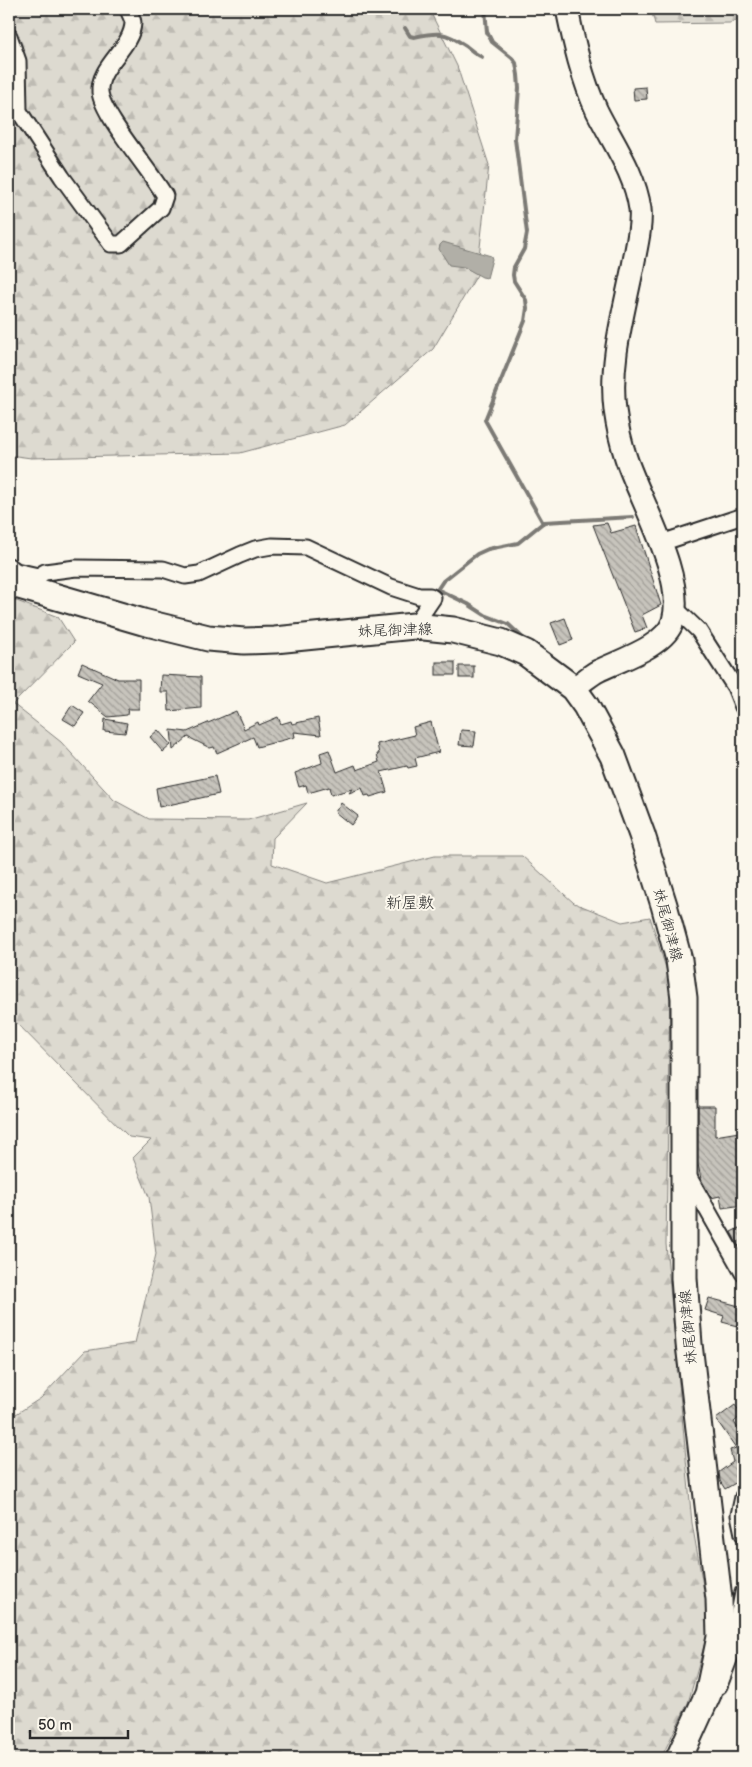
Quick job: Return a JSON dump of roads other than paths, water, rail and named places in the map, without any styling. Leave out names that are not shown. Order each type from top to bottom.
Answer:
[{"type":"main road","name":"妹尾御津線","points":[[25,583],[143,622],[208,638],[244,641],[274,640],[414,626],[453,630],[501,642],[526,653],[574,688],[586,706],[613,756],[642,835],[679,960],[684,998],[684,1278],[689,1344],[719,1599],[720,1637],[708,1694],[679,1758]]},
{"type":"street","points":[[9,36],[18,61],[19,111],[62,177],[111,244],[121,244],[161,208],[165,196],[158,183],[109,114],[100,92],[103,75],[129,36],[133,23],[128,9]]},
{"type":"street","points":[[567,9],[576,53],[596,110],[629,170],[640,210],[637,244],[614,368],[615,409],[625,457],[671,572],[676,609],[673,623],[651,646],[596,672],[574,688]]},
{"type":"street","points":[[661,543],[743,516]]},
{"type":"street","points":[[9,566],[16,571],[25,583],[45,572],[76,568],[163,569],[185,576],[199,574],[255,549],[272,546],[306,547],[391,587],[419,596],[430,596],[433,598],[414,626]]},
{"type":"street","points":[[676,609],[699,631],[739,684],[743,707]]},
{"type":"street","points":[[683,1166],[743,1273]]},
{"type":"street","points":[[743,1497],[739,1515],[743,1534]]},
{"type":"street","points":[[708,1694],[720,1686],[730,1657],[743,1592]]},
{"type":"waterway","points":[[485,9],[487,32],[492,42],[516,63],[519,88],[515,139],[527,233],[524,249],[514,267],[513,275],[514,281],[526,300],[525,321],[485,420],[543,523]]},
{"type":"waterway","points":[[405,28],[410,36],[414,37],[429,34],[446,35],[482,57]]},
{"type":"waterway","points":[[437,590],[443,581],[477,554],[488,549],[518,543],[544,522],[633,517]]},
{"type":"waterway","points":[[280,539],[298,540]]},
{"type":"waterway","points":[[431,591],[441,591],[468,604],[485,615],[508,624],[524,639]]},
{"type":"district","name":"新屋敷","points":[[410,902]]}]
